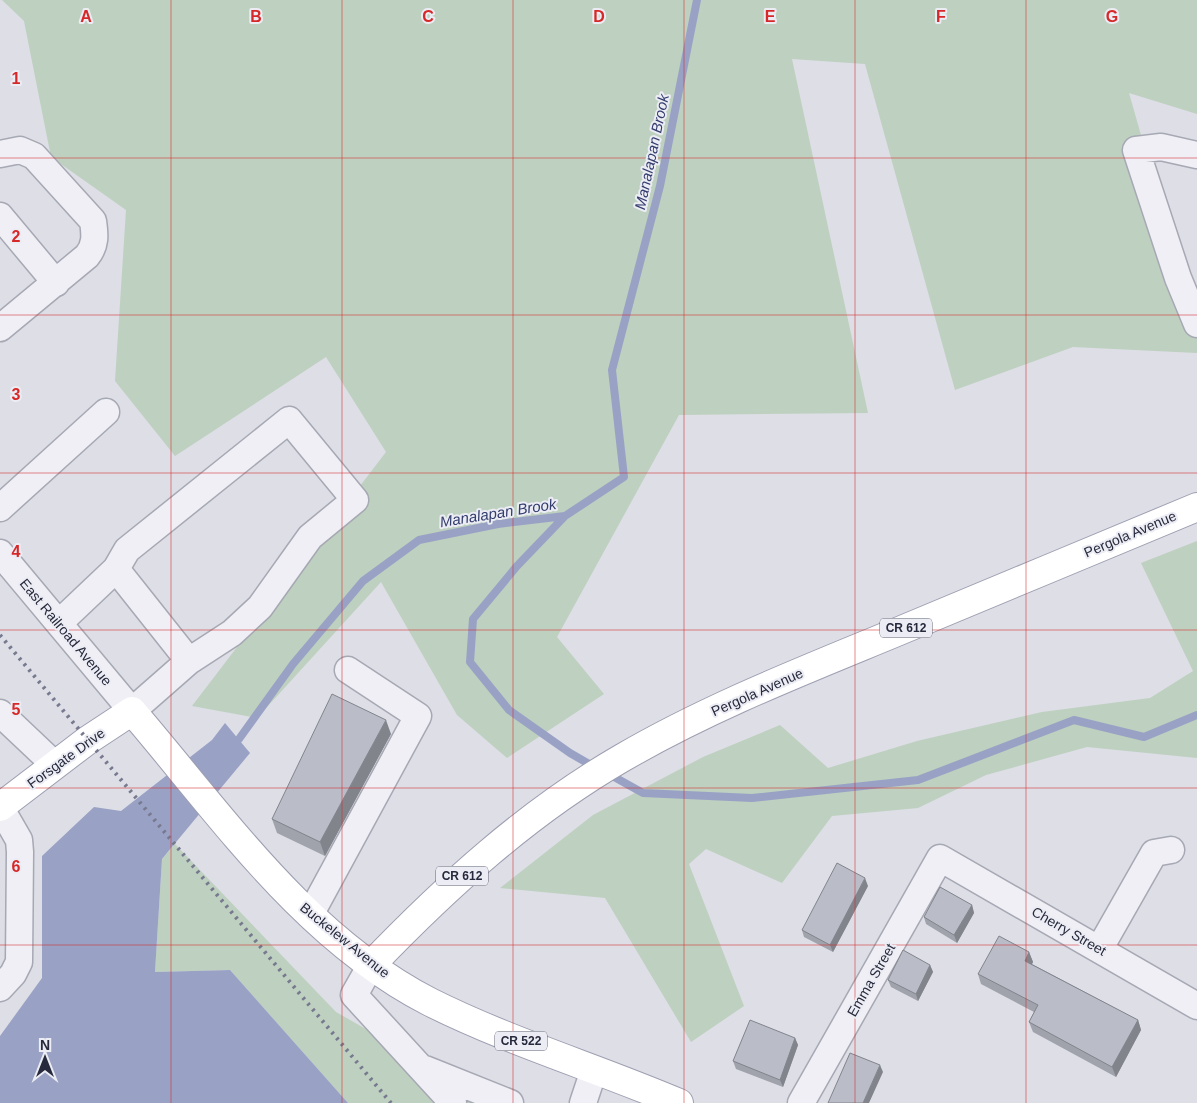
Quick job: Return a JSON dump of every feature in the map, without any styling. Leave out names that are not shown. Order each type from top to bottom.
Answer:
[{"type":"main road","name":"Pergola Avenue","points":[[371,965],[436,899],[504,841],[562,796],[620,759],[675,729],[757,690],[1197,507]]},
{"type":"main road","name":"Buckelew Avenue","points":[[132,711],[257,859],[310,916],[371,965],[430,1002],[489,1028],[679,1103]]},
{"type":"main road","name":"Forsgate Drive","points":[[0,807],[55,765],[132,711]]},
{"type":"main road","points":[[0,780],[0,800]]},
{"type":"street","points":[[1197,155],[1162,147],[1136,150],[1178,278],[1197,324]]},
{"type":"street","points":[[0,154],[20,150],[34,156],[92,221],[95,234],[93,248],[87,256],[0,328]]},
{"type":"street","points":[[0,216],[56,283]]},
{"type":"street","points":[[0,508],[106,412]]},
{"type":"street","points":[[59,623],[116,569],[127,550],[289,420],[355,500],[310,537],[260,607],[232,633],[189,661],[132,711]]},
{"type":"street","name":"East Railroad Avenue","points":[[0,552],[132,711]]},
{"type":"street","points":[[116,569],[189,661]]},
{"type":"street","points":[[310,916],[418,716],[348,670]]},
{"type":"street","points":[[0,713],[55,765]]},
{"type":"street","points":[[0,807],[19,840],[20,852],[19,962],[13,974],[0,988]]},
{"type":"street","points":[[1100,948],[1154,853],[1171,850]]},
{"type":"street","name":"Cherry Street","points":[[940,858],[1100,948],[1197,1006]]},
{"type":"street","name":"Emma Street","points":[[801,1103],[940,858]]},
{"type":"street","points":[[371,965],[354,995],[453,1103]]},
{"type":"street","points":[[420,1067],[510,1103]]},
{"type":"street","points":[[583,1103],[594,1070]]},
{"type":"green space","points":[[2,0],[1197,0],[1197,114],[1129,93],[1197,332],[1197,353],[1073,347],[955,390],[865,64],[792,59],[868,413],[679,415],[557,637],[604,694],[507,758],[457,715],[381,582],[257,718],[192,706],[386,452],[326,357],[175,456],[115,381],[126,210],[51,157],[24,21]]},
{"type":"green space","points":[[1197,541],[1197,758],[1087,747],[986,775],[918,808],[832,816],[782,883],[706,849],[689,864],[744,1006],[691,1042],[605,898],[500,888],[593,815],[703,757],[780,725],[828,768],[917,741],[1042,712],[1150,698],[1193,671],[1141,563]]},
{"type":"green space","points":[[175,844],[336,1012],[450,1077],[516,1103],[348,1103],[230,970],[155,972],[162,859]]},
{"type":"water","points":[[225,723],[250,753],[162,859],[155,972],[230,970],[348,1103],[0,1103],[0,1036],[42,978],[42,856],[94,807],[121,811],[212,740]]},
{"type":"building","points":[[332,694],[386,720],[320,842],[272,819]]},
{"type":"building","points":[[837,863],[865,878],[830,945],[802,930]]},
{"type":"building","points":[[940,887],[972,905],[954,935],[924,917]]},
{"type":"building","points":[[999,936],[1029,952],[1025,961],[1138,1020],[1112,1067],[1029,1022],[1038,1005],[978,974]]},
{"type":"building","points":[[903,950],[930,965],[916,994],[888,980]]},
{"type":"building","points":[[750,1020],[795,1038],[780,1080],[733,1061]]},
{"type":"building","points":[[850,1053],[880,1065],[863,1103],[828,1103]]},
{"type":"waterway","name":"Manalapan Brook","points":[[239,739],[293,664],[363,581],[419,540],[498,524],[565,516],[624,477],[612,370],[660,186],[697,0]]},
{"type":"waterway","points":[[565,516],[517,566],[473,619],[470,662],[509,710],[570,753],[596,768]]},
{"type":"waterway","points":[[607,773],[643,793],[752,798],[918,780],[1074,720],[1144,737],[1197,715]]},
{"type":"railway","points":[[0,635],[391,1103]]}]
